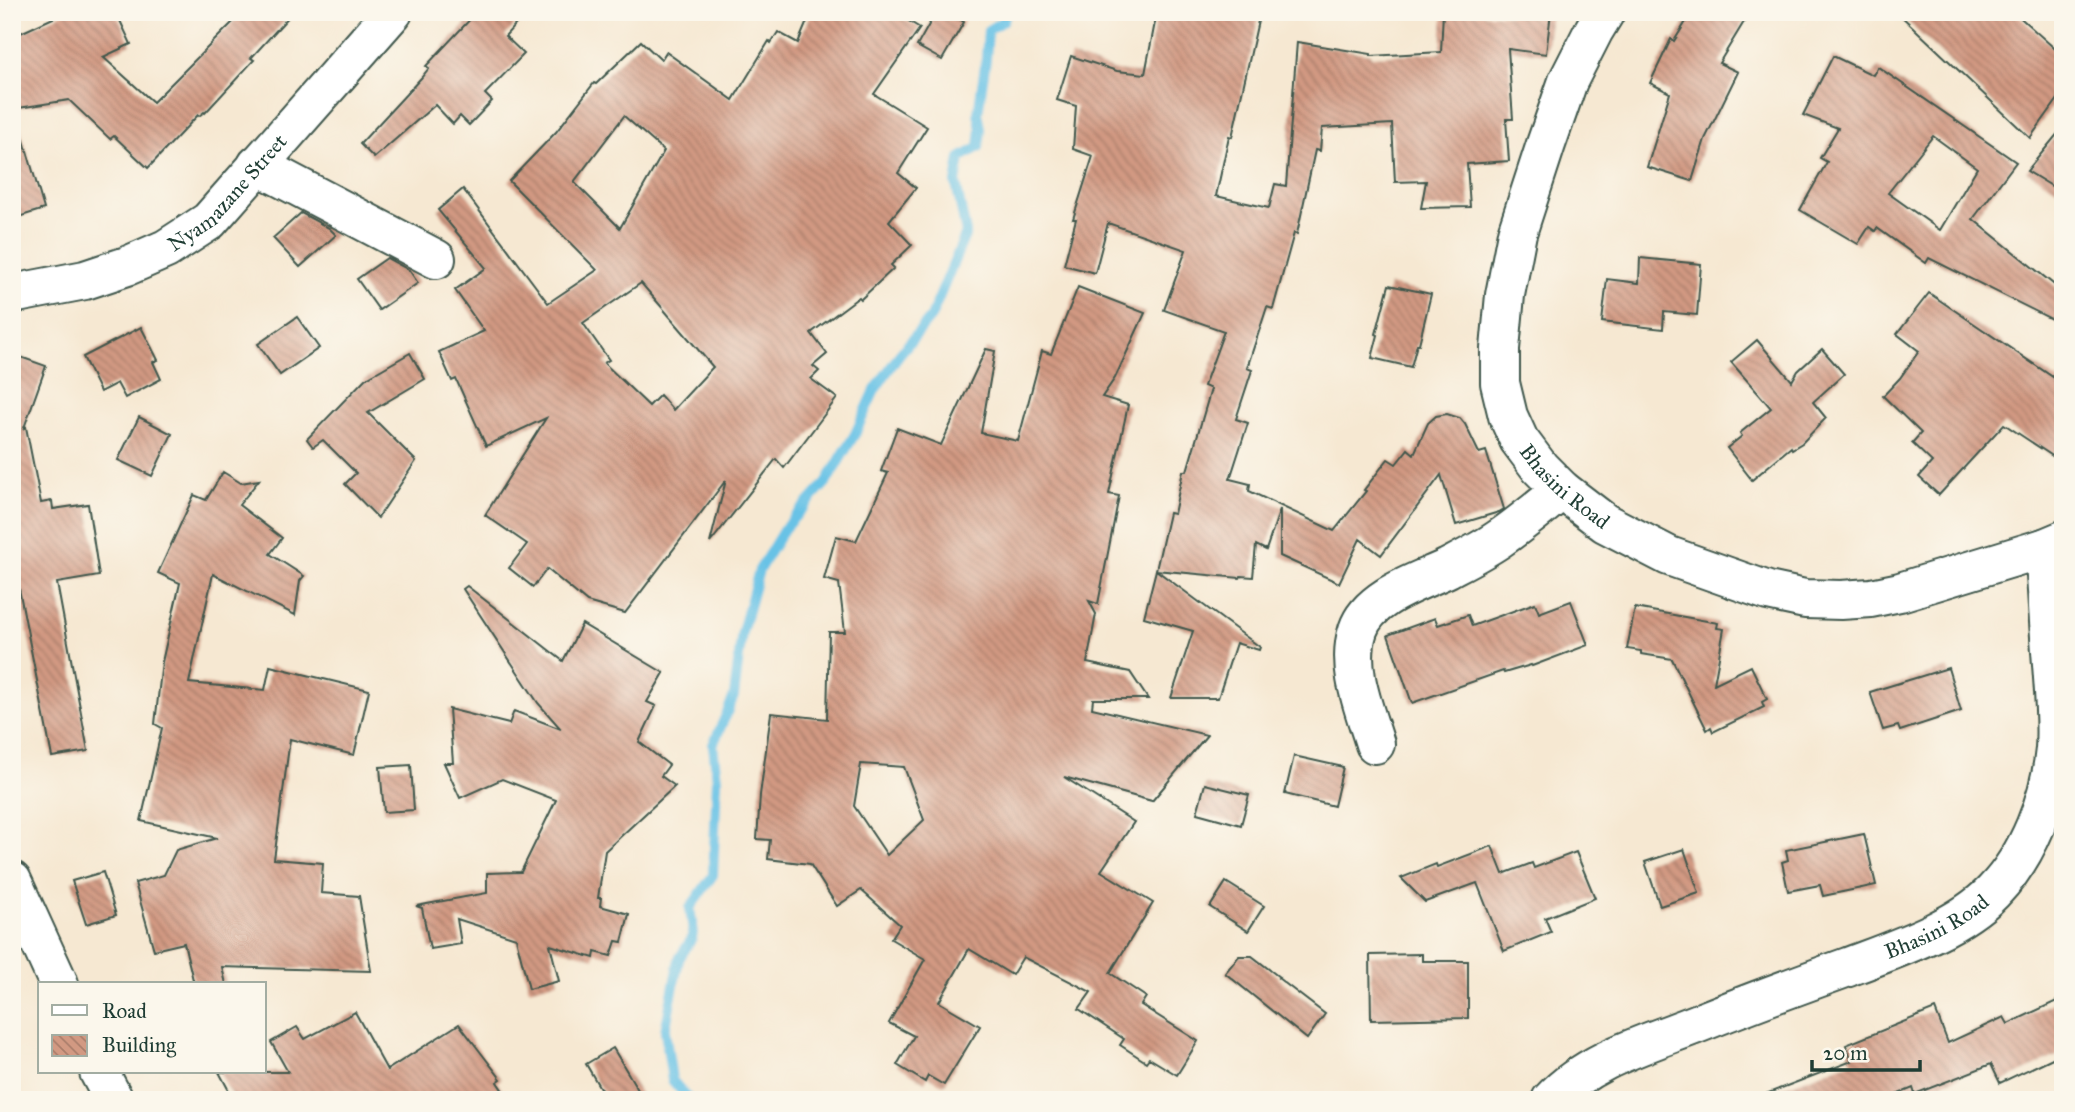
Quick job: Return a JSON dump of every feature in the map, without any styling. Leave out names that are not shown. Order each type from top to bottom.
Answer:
[{"type":"street","name":"Nyamazane Street","points":[[12,294],[85,280],[127,266],[166,249],[209,220],[393,12]]},
{"type":"street","name":"Bhasini Road","points":[[1551,1100],[1565,1085],[1589,1069],[1630,1050],[1915,942],[1959,918],[1992,893],[2015,863],[2033,831],[2048,786],[2055,748],[2053,544],[1900,592],[1871,598],[1805,599],[1768,591],[1669,556],[1605,523],[1562,490],[1540,468],[1519,440],[1508,416],[1500,383],[1500,349],[1506,295],[1517,233],[1568,81],[1605,12]]},
{"type":"street","points":[[257,165],[436,259]]},
{"type":"street","points":[[1375,744],[1356,682],[1354,650],[1359,628],[1367,613],[1397,591],[1457,564],[1499,539],[1562,490]]},
{"type":"street","points":[[12,881],[58,982]]},
{"type":"building","points":[[66,12],[116,12],[131,44],[103,57],[153,102],[243,12],[293,12],[251,58],[254,60],[205,113],[198,115],[148,168],[114,136],[110,139],[69,100],[12,109],[12,37]]},
{"type":"building","points":[[477,12],[527,12],[505,36],[524,54],[485,94],[492,101],[469,125],[460,116],[453,124],[435,105],[374,158],[360,144],[421,78],[429,68],[426,66]]},
{"type":"building","points":[[811,12],[894,12],[920,28],[874,94],[927,127],[898,173],[916,188],[889,221],[912,245],[891,265],[894,268],[861,299],[859,297],[811,333],[827,354],[813,366],[819,371],[811,379],[837,398],[784,468],[776,459],[710,543],[726,480],[625,613],[587,602],[547,569],[533,587],[509,568],[527,544],[485,515],[546,418],[486,446],[456,379],[452,381],[439,352],[484,331],[455,290],[486,268],[438,210],[463,189],[548,303],[597,270],[509,181],[556,132],[594,83],[641,41],[661,60],[666,52],[733,100],[769,41],[771,43],[778,32],[798,43]],"holes":[[[624,116],[664,151],[620,228],[574,182]],[[641,283],[713,367],[673,410],[660,395],[649,406],[604,363],[609,360],[583,323]]]},
{"type":"building","points":[[936,12],[948,12],[964,22],[942,60],[917,46]]},
{"type":"building","points":[[1157,12],[1260,12],[1216,196],[1269,208],[1275,184],[1286,186],[1297,42],[1371,56],[1441,52],[1443,12],[1519,15],[1520,12],[1551,12],[1546,54],[1508,49],[1513,119],[1506,119],[1509,161],[1467,164],[1470,207],[1421,208],[1426,181],[1395,182],[1392,124],[1322,128],[1320,151],[1315,150],[1297,234],[1294,233],[1273,309],[1267,307],[1247,368],[1252,370],[1236,419],[1248,423],[1230,479],[1250,484],[1249,491],[1334,531],[1388,459],[1396,464],[1408,449],[1414,454],[1428,423],[1436,416],[1447,414],[1460,418],[1465,424],[1479,453],[1486,451],[1504,509],[1456,525],[1441,475],[1381,555],[1360,539],[1339,583],[1280,556],[1280,509],[1266,550],[1256,545],[1253,577],[1156,570],[1169,513],[1174,514],[1183,471],[1187,471],[1211,389],[1204,386],[1224,331],[1164,310],[1186,250],[1108,223],[1095,273],[1064,265],[1076,219],[1073,219],[1093,156],[1073,149],[1076,106],[1057,100],[1071,56],[1117,71],[1145,74]]},
{"type":"building","points":[[1692,12],[1750,12],[1719,63],[1738,72],[1705,139],[1692,181],[1647,167],[1670,93],[1650,83],[1671,39],[1674,41]]},
{"type":"building","points":[[1897,12],[2014,12],[2063,56],[2063,92],[2030,138]]},
{"type":"building","points":[[1833,56],[1873,75],[1878,67],[2016,162],[1973,219],[2063,292],[2063,325],[1929,258],[1926,263],[1877,228],[1875,231],[1869,227],[1858,244],[1800,210],[1827,162],[1820,158],[1838,128],[1803,115]],"holes":[[[1933,136],[1977,168],[1940,230],[1888,193]]]},
{"type":"building","points":[[20,127],[44,209],[12,219],[12,128]]},
{"type":"building","points":[[2063,127],[2063,193],[2027,171]]},
{"type":"building","points":[[301,213],[329,228],[336,235],[300,267],[273,238]]},
{"type":"building","points":[[387,258],[409,270],[418,283],[379,310],[357,279]]},
{"type":"building","points":[[1640,258],[1701,264],[1697,315],[1664,312],[1663,329],[1602,322],[1607,279],[1639,283]]},
{"type":"building","points":[[1389,285],[1431,294],[1411,367],[1372,358]]},
{"type":"building","points":[[1078,287],[1145,313],[1115,378],[1102,397],[1128,405],[1109,494],[1119,496],[1098,604],[1089,601],[1096,614],[1087,663],[1130,672],[1148,699],[1093,699],[1092,708],[1207,735],[1152,801],[1064,777],[1134,822],[1101,871],[1153,903],[1110,973],[1146,997],[1141,1005],[1198,1041],[1177,1075],[1149,1058],[1146,1062],[1120,1045],[1124,1039],[1079,1009],[1091,992],[1023,957],[1012,975],[969,949],[939,1002],[980,1026],[944,1085],[928,1076],[925,1082],[897,1065],[914,1036],[889,1023],[925,959],[891,939],[900,925],[861,890],[837,906],[810,864],[768,859],[770,840],[757,839],[771,713],[827,719],[829,632],[845,632],[839,583],[824,579],[836,536],[856,541],[888,473],[881,471],[897,428],[941,445],[986,349],[995,351],[981,433],[1018,441],[1042,351],[1051,354]],"holes":[[[861,764],[904,767],[924,820],[887,855],[854,806]]]},
{"type":"building","points":[[1929,293],[2063,384],[2063,463],[2004,424],[1939,495],[1919,477],[1932,462],[1912,443],[1921,433],[1883,396],[1919,351],[1897,334]]},
{"type":"building","points":[[297,317],[319,348],[280,375],[258,344]]},
{"type":"building","points":[[141,327],[158,360],[153,362],[161,379],[125,398],[117,383],[100,392],[83,357]]},
{"type":"building","points":[[1757,340],[1792,381],[1798,371],[1822,349],[1844,374],[1813,402],[1826,418],[1802,443],[1792,449],[1791,447],[1752,480],[1727,448],[1742,436],[1740,433],[1771,408],[1731,362]]},
{"type":"building","points":[[410,353],[425,379],[368,413],[416,461],[378,518],[345,484],[356,473],[323,440],[313,447],[307,439],[365,379]]},
{"type":"building","points":[[12,354],[46,366],[24,428],[26,427],[41,503],[52,501],[53,509],[88,504],[99,576],[57,583],[88,751],[52,757],[12,553]]},
{"type":"building","points":[[139,417],[172,434],[152,476],[118,460]]},
{"type":"building","points":[[223,472],[241,483],[259,480],[239,505],[282,538],[270,554],[304,576],[300,581],[295,615],[213,574],[189,683],[265,690],[270,666],[369,690],[354,755],[290,739],[274,859],[323,863],[321,893],[359,896],[371,971],[222,967],[226,982],[194,982],[184,943],[154,950],[135,883],[164,875],[176,850],[217,838],[141,821],[162,728],[155,724],[162,662],[180,583],[158,573],[194,495],[206,500]]},
{"type":"building","points":[[1156,570],[1260,647],[1259,650],[1236,643],[1218,698],[1171,698],[1193,631],[1144,617]]},
{"type":"building","points":[[467,586],[563,661],[582,624],[664,673],[647,702],[656,706],[639,742],[669,765],[661,776],[675,786],[605,851],[598,898],[601,898],[600,906],[629,914],[622,942],[616,941],[611,956],[595,952],[594,958],[550,945],[559,981],[529,989],[516,938],[457,919],[461,944],[430,949],[422,908],[416,906],[487,893],[487,873],[521,872],[556,800],[502,779],[460,798],[444,763],[453,763],[449,709],[509,724],[514,711],[561,729],[538,703],[463,589]]},
{"type":"building","points":[[1571,601],[1588,645],[1532,666],[1504,673],[1503,671],[1412,703],[1388,635],[1435,618],[1438,625],[1468,615],[1472,626],[1535,603],[1539,613]]},
{"type":"building","points":[[1635,608],[1718,623],[1717,628],[1724,629],[1714,684],[1751,666],[1767,699],[1762,702],[1764,707],[1713,732],[1711,727],[1707,730],[1672,659],[1627,649]]},
{"type":"building","points":[[1948,668],[1961,711],[1900,731],[1898,726],[1883,730],[1870,692]]},
{"type":"building","points":[[1294,756],[1343,767],[1334,806],[1285,794]]},
{"type":"building","points":[[411,765],[414,810],[384,812],[380,767]]},
{"type":"building","points":[[1205,784],[1249,795],[1241,825],[1197,813]]},
{"type":"building","points":[[1864,834],[1876,885],[1823,896],[1820,885],[1788,891],[1782,862],[1788,860],[1786,850]]},
{"type":"building","points":[[1492,846],[1503,874],[1532,863],[1534,868],[1576,852],[1595,898],[1545,918],[1551,932],[1504,951],[1477,883],[1425,902],[1401,878]]},
{"type":"building","points":[[1684,849],[1699,893],[1660,906],[1645,862]]},
{"type":"building","points":[[103,872],[116,915],[86,924],[72,881]]},
{"type":"building","points":[[1226,882],[1264,906],[1248,931],[1210,907]]},
{"type":"building","points":[[1422,954],[1422,961],[1468,961],[1468,1018],[1371,1020],[1370,955]]},
{"type":"building","points":[[1239,956],[1252,956],[1325,1014],[1307,1039],[1225,973]]},
{"type":"building","points":[[2063,998],[2063,1053],[2000,1083],[1991,1064],[1915,1094],[1913,1088],[1884,1100],[1758,1100],[1758,1097],[1852,1061],[1846,1045],[1935,1009],[1948,1043],[2004,1017],[2008,1024]]},
{"type":"building","points":[[355,1012],[387,1070],[459,1024],[501,1079],[497,1082],[509,1100],[234,1100],[220,1074],[288,1072],[271,1042],[297,1027],[305,1039]]},
{"type":"building","points":[[613,1048],[644,1100],[607,1100],[586,1064]]},
{"type":"waterway","points":[[689,1100],[672,1080],[665,1031],[679,959],[692,938],[690,908],[713,875],[717,780],[713,745],[734,696],[742,632],[759,570],[784,529],[826,483],[855,434],[875,390],[899,355],[931,317],[966,233],[956,183],[960,158],[979,147],[981,129],[978,113],[988,30],[1003,21],[1007,12]]}]
